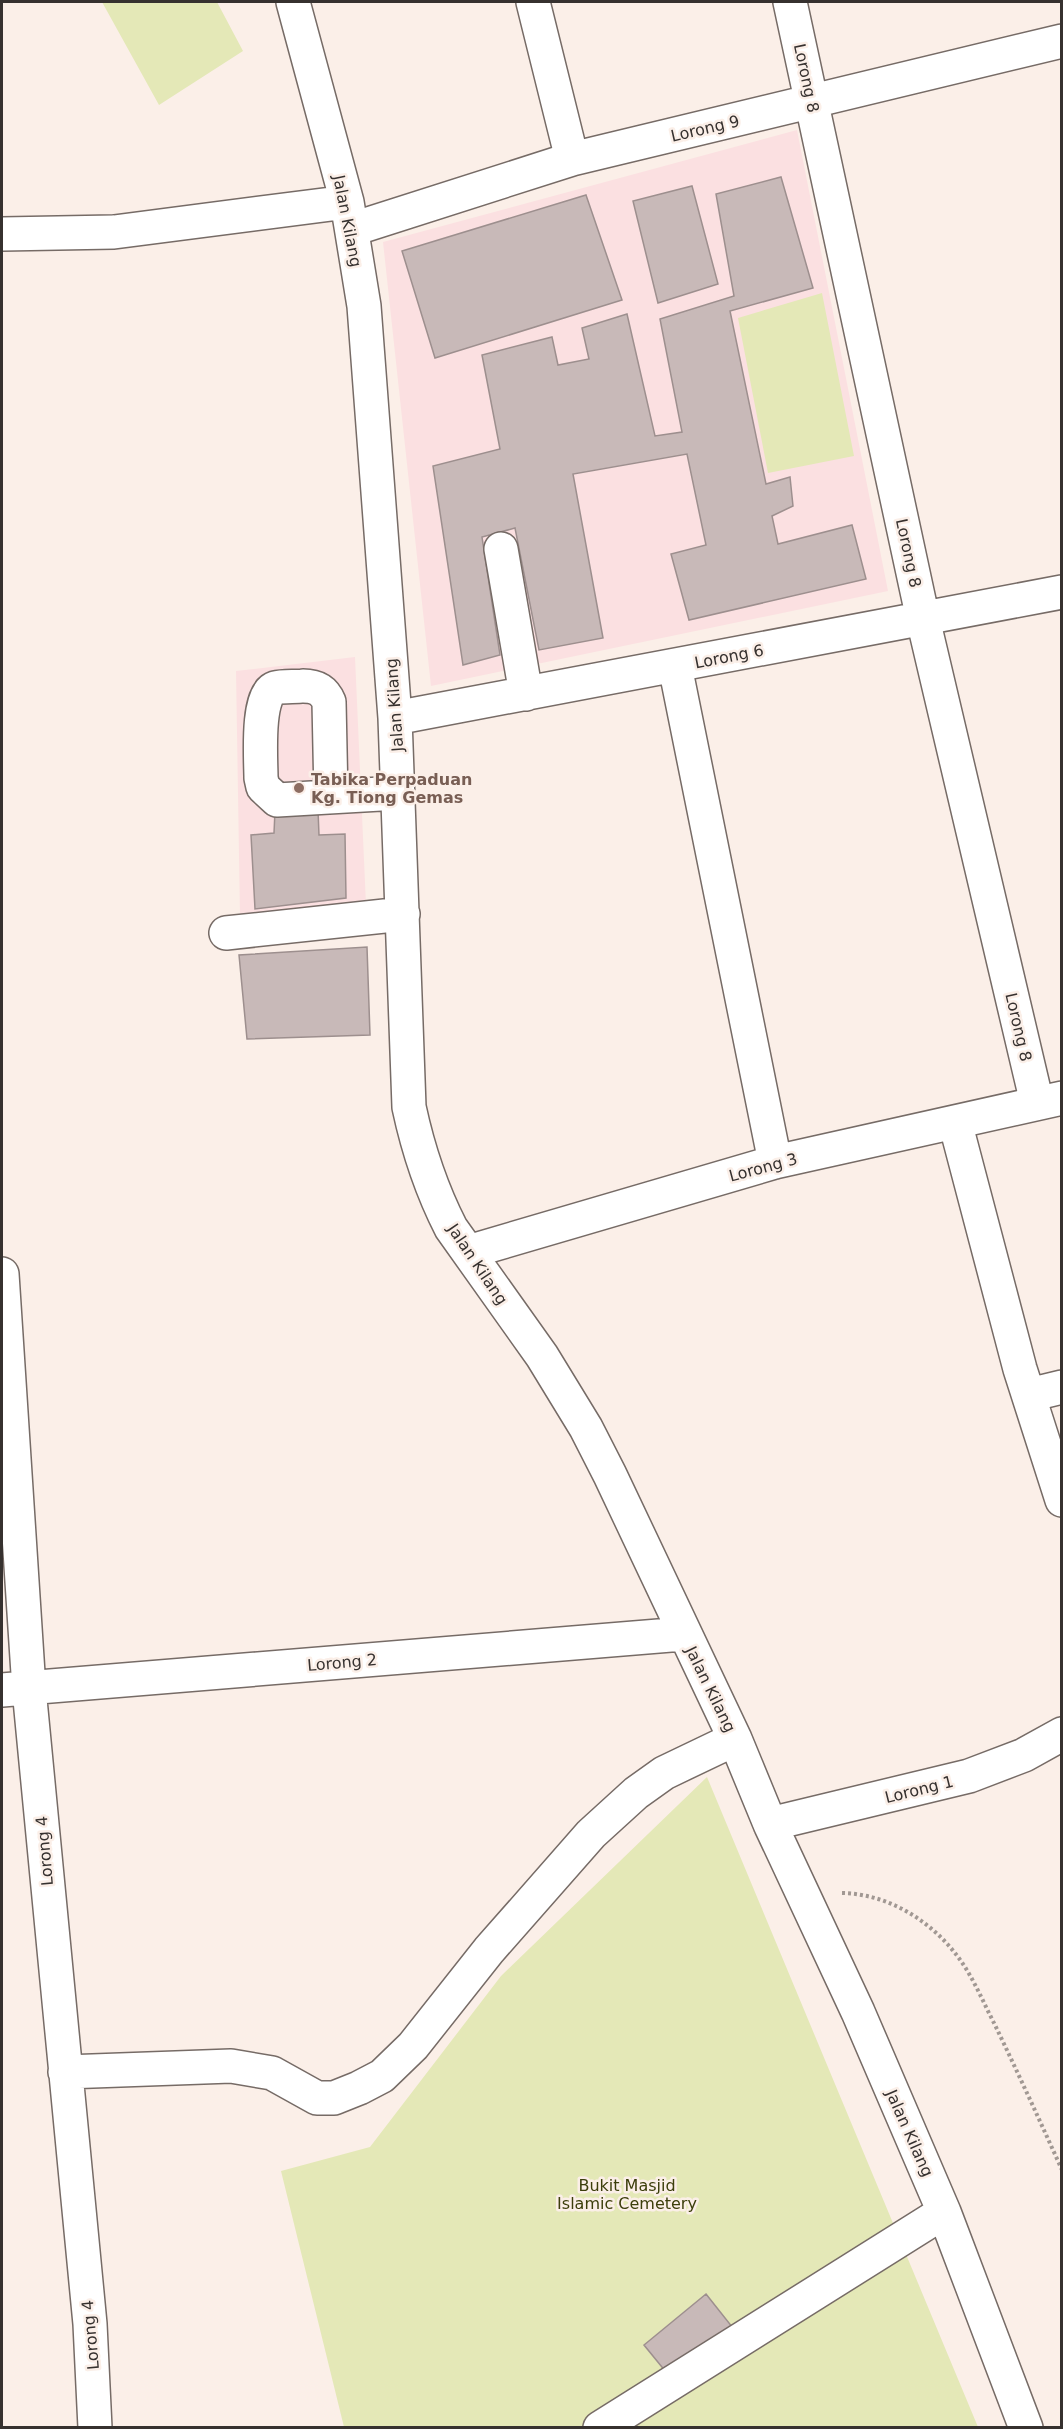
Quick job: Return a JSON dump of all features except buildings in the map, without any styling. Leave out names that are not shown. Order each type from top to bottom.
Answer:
[{"type":"street","name":"Jalan Kilang","points":[[293,2],[350,215],[364,306],[395,718],[410,1107],[416,1141],[440,1206],[468,1252],[542,1356],[586,1428],[735,1739],[770,1824],[803,1893],[944,2212],[1026,2427]]},
{"type":"street","points":[[532,2],[572,159]]},
{"type":"street","name":"Lorong 8","points":[[790,2],[923,619],[1049,1100]]},
{"type":"street","name":"Lorong 9","points":[[2,234],[114,232],[350,215],[1062,41]]},
{"type":"street","points":[[501,549],[526,694]]},
{"type":"street","name":"Lorong 6","points":[[395,718],[1062,592]]},
{"type":"street","points":[[675,666],[776,1162]]},
{"type":"street","points":[[331,797],[398,793]]},
{"type":"street","points":[[226,933],[404,914]]},
{"type":"street","name":"Lorong 3","points":[[468,1252],[776,1162],[1049,1100]]},
{"type":"street","points":[[955,1122],[1020,1369],[1062,1500]]},
{"type":"street","name":"Lorong 4","points":[[2,1274],[15,1689],[65,2072],[90,2324],[95,2427]]},
{"type":"street","points":[[1029,1395],[1062,1387]]},
{"type":"street","name":"Lorong 2","points":[[15,1689],[683,1634]]},
{"type":"street","name":"Lorong 1","points":[[770,1824],[969,1776],[1024,1755],[1062,1734]]},
{"type":"street","points":[[65,2072],[231,2066],[272,2073],[317,2098],[334,2098],[360,2088],[382,2076],[413,2046],[489,1950],[591,1834],[636,1793],[664,1773],[735,1739]]},
{"type":"street","points":[[600,2427],[944,2212]]},
{"type":"path","points":[[803,1893],[860,1893],[884,1900],[907,1910],[956,1954],[1018,2072],[1062,2170]]},
{"type":"shaded area","points":[[797,130],[888,591],[431,686],[383,242]]},
{"type":"shaded area","name":"Tabika Perpaduan Kg. Tiong Gemas","points":[[355,657],[366,905],[240,916],[236,671]]},
{"type":"green space","points":[[102,2],[217,2],[243,51],[159,105]]},
{"type":"green space","points":[[822,293],[854,456],[768,473],[738,318]]},
{"type":"green space","name":"Bukit Masjid Islamic Cemetery","points":[[707,1777],[978,2427],[344,2427],[281,2171],[370,2147],[501,1976]]},
{"type":"place","name":"Tabika Perpaduan Kg. Tiong Gemas","points":[[299,788]]}]
